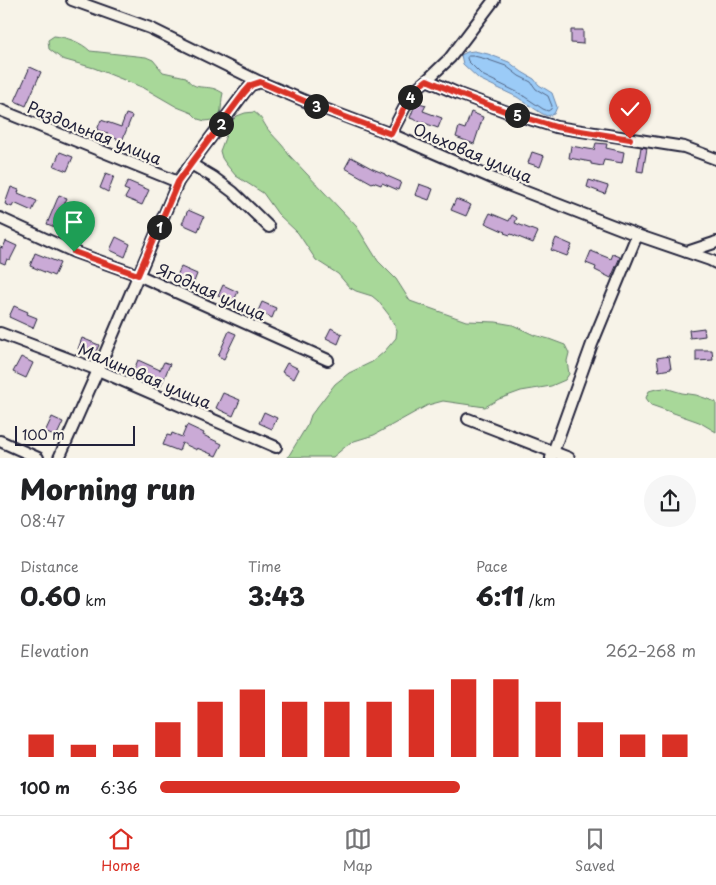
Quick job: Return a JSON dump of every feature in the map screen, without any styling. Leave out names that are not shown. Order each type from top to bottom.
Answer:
[{"type":"street","name":"Ольховая улица","points":[[72,0],[150,28],[260,82],[316,106],[391,134],[508,185],[637,235],[716,263]]},
{"type":"street","points":[[391,134],[413,91],[450,58],[494,0]]},
{"type":"street","points":[[427,80],[510,113],[556,127],[684,147],[716,159]]},
{"type":"street","points":[[60,458],[178,182],[244,93],[251,85],[260,82]]},
{"type":"street","name":"Раздольная улица","points":[[0,110],[178,182]]},
{"type":"street","points":[[191,164],[233,192],[269,227]]},
{"type":"street","name":"Ягодная улица","points":[[0,218],[74,252],[138,275],[328,360]]},
{"type":"street","points":[[552,454],[592,344],[637,235]]},
{"type":"street","points":[[687,252],[716,242]]},
{"type":"street","name":"Малиновая улица","points":[[0,333],[98,370],[276,447]]},
{"type":"street","points":[[468,419],[552,454],[569,458]]},
{"type":"street","points":[[0,441],[38,458]]},
{"type":"green space","points":[[54,36],[73,41],[90,51],[146,57],[153,60],[163,72],[186,77],[192,84],[199,87],[217,90],[223,93],[220,115],[212,120],[198,119],[192,113],[177,107],[144,88],[94,68],[62,59],[49,49],[48,40]]},
{"type":"green space","points":[[254,112],[289,155],[357,227],[378,261],[396,279],[410,301],[466,321],[496,322],[513,325],[534,335],[565,345],[569,353],[567,361],[569,374],[565,380],[551,386],[521,391],[499,399],[485,407],[443,401],[428,405],[374,435],[351,442],[333,457],[288,457],[308,424],[311,415],[335,384],[349,373],[372,362],[384,352],[396,338],[397,330],[389,315],[378,301],[372,296],[349,287],[338,274],[316,260],[298,233],[278,214],[263,193],[236,176],[222,158],[220,151],[231,122],[237,116]]},
{"type":"green space","points":[[665,388],[716,402],[716,432],[699,422],[651,405],[646,398],[649,391]]},
{"type":"water","points":[[474,51],[509,62],[552,93],[557,107],[554,114],[547,116],[517,97],[479,79],[463,64],[461,55]]},
{"type":"building","points":[[571,30],[583,30],[583,44],[571,43]]},
{"type":"building","points":[[30,67],[41,72],[26,106],[15,101]]},
{"type":"building","points":[[416,102],[426,105],[423,111],[442,118],[438,128],[410,118]]},
{"type":"building","points":[[471,112],[483,117],[474,144],[456,137],[459,127],[465,129]]},
{"type":"building","points":[[126,114],[132,116],[122,141],[97,130],[101,120],[121,127]]},
{"type":"building","points":[[596,143],[607,144],[606,148],[624,152],[622,163],[604,160],[602,166],[569,158],[571,146],[594,150]]},
{"type":"building","points":[[641,147],[647,148],[643,172],[637,171]]},
{"type":"building","points":[[60,152],[73,157],[67,171],[54,166]]},
{"type":"building","points":[[532,152],[544,156],[540,167],[528,163]]},
{"type":"building","points":[[351,157],[401,182],[398,190],[382,183],[381,185],[372,183],[345,168]]},
{"type":"building","points":[[106,173],[114,176],[108,192],[100,188]]},
{"type":"building","points":[[589,180],[608,186],[605,194],[587,187]]},
{"type":"building","points":[[128,181],[149,190],[142,205],[125,198],[129,191],[124,189]]},
{"type":"building","points":[[419,184],[433,189],[429,200],[415,195]]},
{"type":"building","points":[[11,187],[19,190],[18,193],[37,201],[32,211],[14,203],[12,207],[5,204]]},
{"type":"building","points":[[59,195],[67,198],[61,212],[86,222],[81,235],[56,224],[55,227],[47,224]]},
{"type":"building","points":[[456,199],[471,205],[466,216],[451,210]]},
{"type":"building","points":[[188,210],[204,217],[198,231],[182,224]]},
{"type":"building","points":[[490,213],[509,221],[512,215],[517,218],[515,223],[538,232],[533,243],[504,233],[485,223]]},
{"type":"building","points":[[116,237],[130,244],[125,257],[110,250]]},
{"type":"building","points":[[556,238],[572,245],[567,256],[551,250]]},
{"type":"building","points":[[6,241],[17,246],[10,260],[7,259],[5,264],[0,262],[0,247],[3,248]]},
{"type":"building","points":[[591,251],[611,259],[613,254],[620,257],[611,278],[595,270],[596,267],[586,263]]},
{"type":"building","points":[[35,253],[60,263],[54,276],[30,266]]},
{"type":"building","points":[[181,267],[197,274],[192,287],[175,280]]},
{"type":"building","points":[[223,285],[238,292],[233,302],[218,296]]},
{"type":"building","points":[[262,302],[276,308],[272,318],[258,311]]},
{"type":"building","points":[[14,306],[37,318],[33,328],[9,317]]},
{"type":"building","points":[[331,328],[342,334],[338,344],[326,338]]},
{"type":"building","points":[[704,328],[705,336],[690,338],[689,330]]},
{"type":"building","points":[[229,331],[236,334],[224,359],[218,356]]},
{"type":"building","points":[[82,338],[99,345],[94,356],[78,349]]},
{"type":"building","points":[[696,350],[712,350],[713,360],[696,361]]},
{"type":"building","points":[[669,356],[671,369],[659,371],[657,358]]},
{"type":"building","points":[[21,357],[33,363],[26,378],[13,372]]},
{"type":"building","points":[[138,360],[160,370],[164,362],[170,364],[161,386],[133,372]]},
{"type":"building","points":[[287,363],[299,369],[294,379],[282,372]]},
{"type":"building","points":[[223,393],[240,400],[233,416],[216,408]]},
{"type":"building","points":[[264,412],[277,418],[272,429],[259,423]]},
{"type":"building","points":[[52,417],[63,422],[56,437],[45,432]]},
{"type":"building","points":[[187,425],[222,444],[216,456],[182,443],[179,451],[163,445],[167,435],[171,436],[172,433],[182,437]]},
{"type":"route","points":[[74,252],[138,275],[178,182],[244,93],[251,85],[260,82],[316,106],[391,134],[413,91],[427,80],[510,113],[556,127],[630,139]]}]
